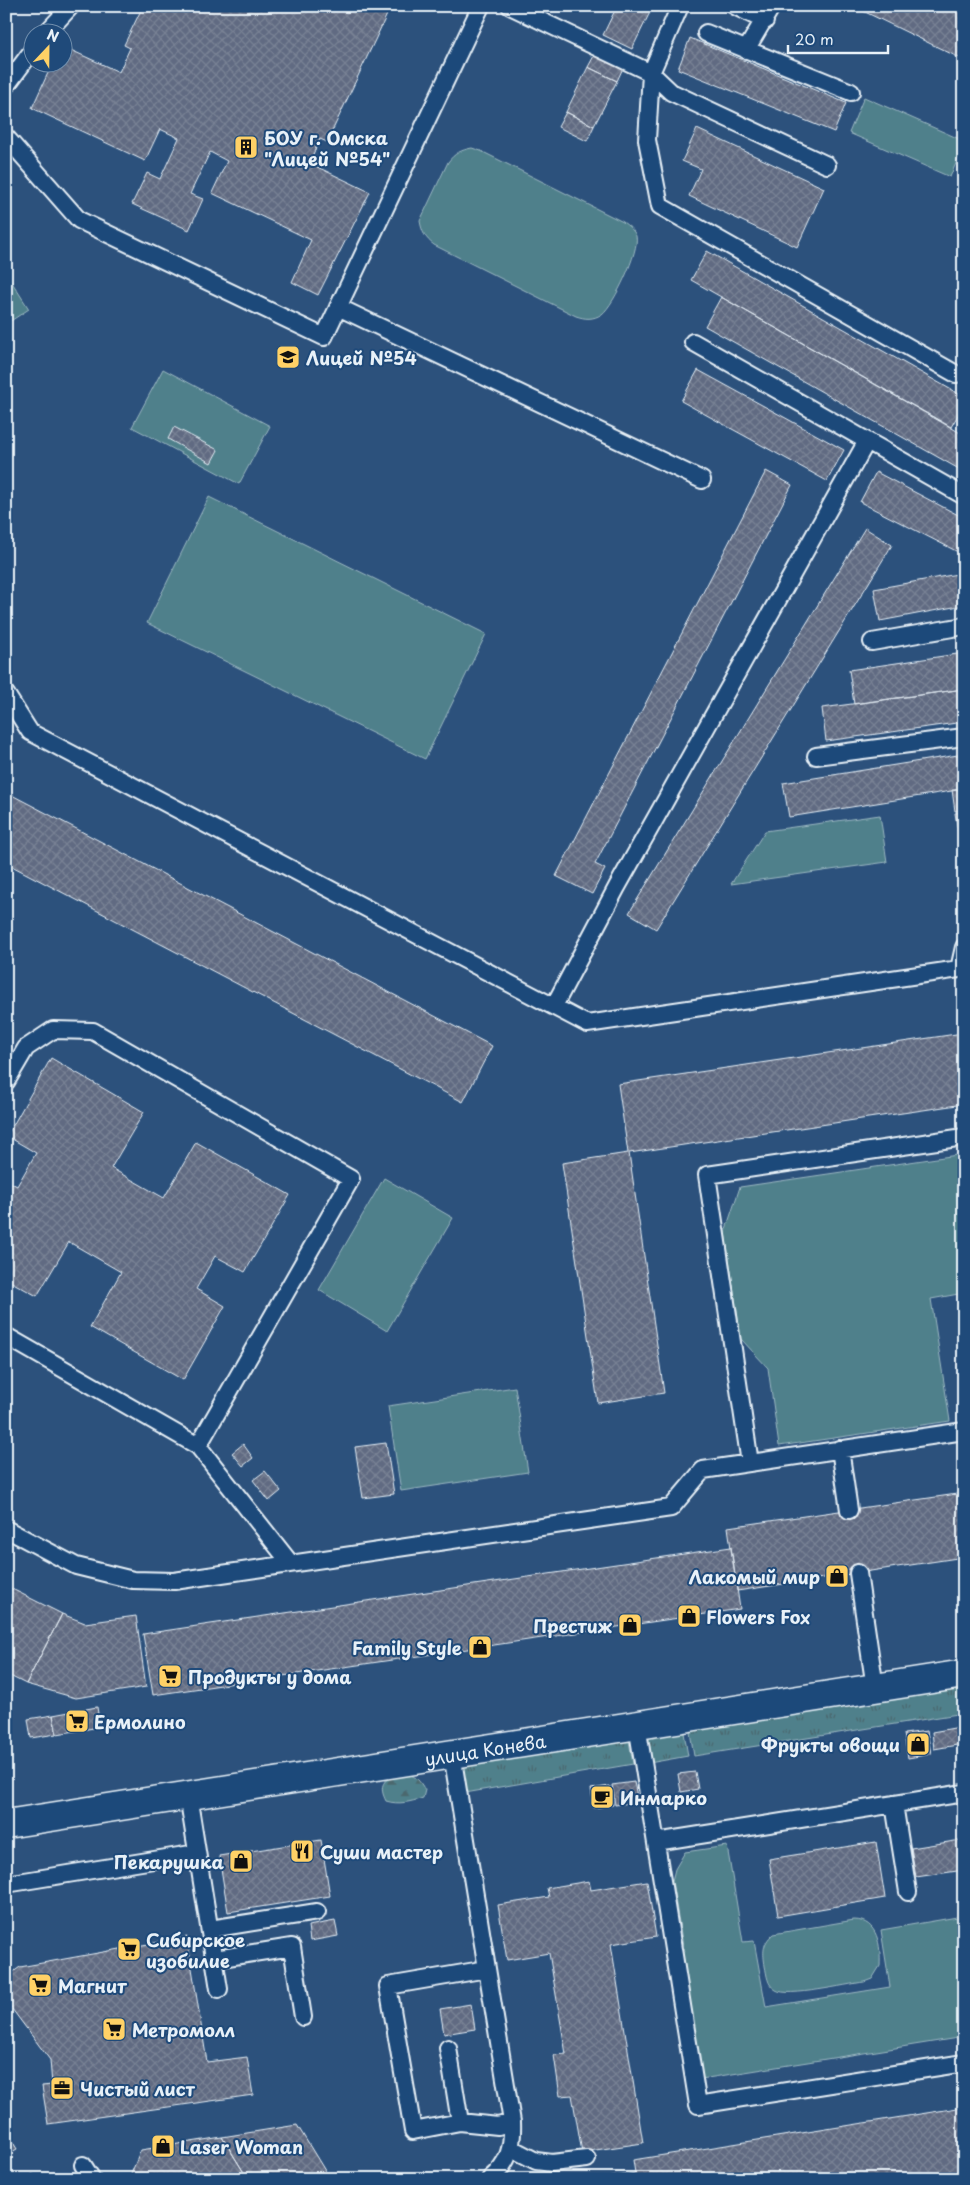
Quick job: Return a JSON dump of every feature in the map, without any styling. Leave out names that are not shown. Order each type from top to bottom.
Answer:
[{"type":"street","name":"улица Конева","points":[[6,1824],[964,1674]]},
{"type":"lane","points":[[56,22],[71,6]]},
{"type":"lane","points":[[6,137],[79,220],[324,337],[481,6]]},
{"type":"lane","points":[[510,6],[651,73],[671,92],[827,165]]},
{"type":"lane","points":[[680,6],[651,73],[647,140],[660,206],[956,374]]},
{"type":"lane","points":[[735,6],[765,21]]},
{"type":"lane","points":[[746,50],[765,21],[772,6]]},
{"type":"lane","points":[[706,33],[851,92]]},
{"type":"lane","points":[[6,86],[22,64]]},
{"type":"lane","points":[[338,307],[702,480]]},
{"type":"lane","points":[[693,342],[964,496]]},
{"type":"lane","points":[[554,1006],[617,887],[867,441]]},
{"type":"lane","points":[[872,642],[964,626]]},
{"type":"lane","points":[[6,694],[30,732],[587,1024],[961,968],[964,948]]},
{"type":"lane","points":[[816,756],[964,737]]},
{"type":"lane","points":[[6,1082],[26,1048],[53,1030],[93,1032],[351,1180],[198,1446]]},
{"type":"lane","points":[[750,1463],[707,1175],[964,1138]]},
{"type":"lane","points":[[6,1336],[198,1446],[291,1564]]},
{"type":"lane","points":[[6,1529],[76,1566],[133,1580],[174,1582],[671,1508],[703,1470],[964,1431]]},
{"type":"lane","points":[[840,1449],[849,1510]]},
{"type":"lane","points":[[858,1573],[875,1688]]},
{"type":"lane","points":[[637,1725],[698,2105],[964,2063]]},
{"type":"lane","points":[[452,1754],[512,2122],[511,2148],[501,2170],[490,2179]]},
{"type":"lane","points":[[656,1842],[964,1793]]},
{"type":"lane","points":[[188,1795],[219,1989]]},
{"type":"lane","points":[[894,1804],[908,1892]]},
{"type":"lane","points":[[6,1884],[197,1854]]},
{"type":"lane","points":[[210,1929],[317,1912]]},
{"type":"lane","points":[[215,1959],[292,1947],[303,2017]]},
{"type":"lane","points":[[487,1969],[388,1986],[413,2131],[460,2122],[498,2126],[512,2122]]},
{"type":"lane","points":[[448,2048],[460,2122]]},
{"type":"lane","points":[[511,2148],[536,2161],[552,2163],[588,2159]]},
{"type":"green space","points":[[864,97],[964,141],[950,177],[849,133]]},
{"type":"green space","points":[[472,148],[623,222],[631,228],[636,236],[634,253],[619,289],[602,314],[589,318],[576,316],[434,245],[426,237],[420,221],[448,162],[458,152]]},
{"type":"green space","points":[[6,273],[29,309],[6,324]]},
{"type":"green space","points":[[163,369],[270,426],[239,484],[132,427]]},
{"type":"green space","points":[[209,497],[486,634],[425,759],[147,623]]},
{"type":"green space","points":[[880,815],[887,862],[731,884],[765,831]]},
{"type":"green space","points":[[964,1154],[964,1293],[931,1299],[950,1421],[779,1446],[768,1368],[741,1339],[725,1232],[740,1187]]},
{"type":"green space","points":[[384,1178],[453,1218],[387,1331],[319,1290]]},
{"type":"green space","points":[[515,1387],[528,1472],[401,1491],[388,1406]]},
{"type":"green space","points":[[964,1686],[964,1713],[694,1756],[689,1726]]},
{"type":"green space","points":[[683,1727],[688,1756],[649,1763],[644,1734]]},
{"type":"green space","points":[[622,1739],[629,1741],[633,1764],[465,1793],[462,1773],[465,1766],[469,1764]]},
{"type":"green space","points":[[395,1774],[406,1774],[416,1778],[425,1790],[423,1798],[395,1803],[386,1801],[382,1788],[383,1785],[387,1779]]},
{"type":"green space","points":[[727,1846],[743,1942],[754,1941],[766,2007],[890,1987],[881,1930],[963,1916],[964,2037],[701,2079],[680,1953],[684,1952],[672,1881],[675,1869],[685,1852]]},
{"type":"green space","points":[[854,1920],[868,1924],[873,1929],[879,1943],[880,1966],[872,1979],[805,1992],[783,1992],[776,1990],[769,1983],[764,1952],[767,1941],[773,1934]]},
{"type":"building","name":"БОУ г. Омска \"Лицей №54\"","points":[[143,6],[391,6],[327,142],[320,139],[309,163],[370,192],[318,295],[292,282],[311,240],[212,193],[227,161],[210,152],[190,194],[203,199],[189,230],[132,204],[147,173],[160,179],[179,138],[160,129],[145,161],[32,108],[48,72],[72,72],[72,51],[119,72],[130,48],[124,45]]},
{"type":"building","points":[[617,6],[653,6],[632,49],[603,35]]},
{"type":"building","points":[[863,6],[964,6],[964,60],[861,10]]},
{"type":"building","points":[[690,38],[846,103],[834,132],[678,69]]},
{"type":"building","points":[[595,54],[623,68],[617,81],[588,67]]},
{"type":"building","points":[[588,67],[617,81],[594,126],[566,112]]},
{"type":"building","points":[[566,112],[594,126],[587,141],[558,127]]},
{"type":"building","points":[[697,129],[824,188],[797,247],[689,196],[701,169],[682,161]]},
{"type":"building","points":[[707,251],[964,397],[964,405],[951,427],[691,280]]},
{"type":"building","points":[[721,297],[964,435],[964,461],[959,469],[705,326]]},
{"type":"building","points":[[698,370],[844,450],[827,481],[681,401]]},
{"type":"building","points":[[174,427],[218,450],[211,463],[168,439]]},
{"type":"building","points":[[766,471],[792,485],[595,864],[605,869],[592,894],[556,876]]},
{"type":"building","points":[[876,472],[964,518],[964,555],[860,502]]},
{"type":"building","points":[[865,528],[892,545],[656,929],[629,913]]},
{"type":"building","points":[[963,573],[964,605],[880,621],[874,589]]},
{"type":"building","points":[[964,653],[964,689],[854,704],[849,670]]},
{"type":"building","points":[[964,689],[964,722],[826,741],[822,708]]},
{"type":"building","points":[[964,754],[964,789],[789,817],[783,783]]},
{"type":"building","points":[[964,789],[964,810],[955,811],[952,790]]},
{"type":"building","points":[[6,792],[492,1046],[463,1102],[6,863]]},
{"type":"building","points":[[964,812],[964,830],[958,831],[955,813]]},
{"type":"building","points":[[963,1033],[964,1104],[629,1153],[664,1393],[598,1403],[562,1163],[628,1153],[618,1084]]},
{"type":"building","points":[[51,1058],[144,1112],[111,1168],[164,1198],[196,1142],[290,1195],[245,1272],[215,1256],[196,1289],[225,1306],[183,1380],[90,1327],[121,1272],[69,1242],[37,1296],[6,1279],[6,1180],[17,1186],[36,1153],[7,1136]]},
{"type":"building","points":[[386,1443],[394,1494],[363,1498],[355,1447]]},
{"type":"building","points":[[243,1444],[253,1458],[243,1466],[232,1453]]},
{"type":"building","points":[[265,1471],[281,1491],[269,1501],[253,1480]]},
{"type":"building","points":[[964,1493],[964,1557],[737,1591],[728,1527]]},
{"type":"building","points":[[731,1547],[740,1609],[153,1695],[143,1634]]},
{"type":"building","points":[[6,1586],[62,1614],[26,1684],[6,1674]]},
{"type":"building","points":[[62,1614],[85,1623],[136,1616],[146,1687],[76,1698],[26,1684]]},
{"type":"building","name":"Ермолино","points":[[97,1707],[100,1727],[57,1734],[53,1715]]},
{"type":"building","points":[[53,1715],[56,1734],[31,1738],[28,1719]]},
{"type":"building","points":[[960,1727],[963,1744],[934,1749],[932,1732]]},
{"type":"building","name":"Фрукты овощи","points":[[927,1731],[931,1754],[908,1758],[904,1734]]},
{"type":"building","points":[[695,1772],[698,1789],[681,1792],[678,1774]]},
{"type":"building","points":[[634,1782],[638,1802],[615,1805],[612,1785]]},
{"type":"building","name":"Инмарко","points":[[610,1786],[613,1805],[594,1808],[591,1789]]},
{"type":"building","points":[[321,1840],[330,1896],[228,1912],[219,1856]]},
{"type":"building","points":[[961,1840],[964,1870],[916,1877],[911,1848]]},
{"type":"building","points":[[876,1842],[885,1898],[778,1916],[769,1859]]},
{"type":"building","points":[[589,1881],[591,1890],[647,1881],[656,1937],[611,1944],[643,2143],[582,2152],[572,2095],[560,2096],[554,2055],[566,2054],[549,1953],[507,1960],[498,1905],[549,1897],[547,1888]]},
{"type":"building","points":[[335,1921],[338,1936],[310,1941],[308,1926]]},
{"type":"building","name":"Метромолл","points":[[187,1937],[207,2062],[247,2057],[253,2095],[48,2124],[42,2086],[52,2085],[50,2060],[6,2001],[6,1982],[12,1973],[20,1967]]},
{"type":"building","points":[[471,2004],[475,2029],[444,2034],[440,2009]]},
{"type":"building","points":[[964,2107],[964,2179],[602,2179],[635,2173],[633,2160]]},
{"type":"building","points":[[297,2125],[330,2179],[248,2179],[222,2137]]},
{"type":"building","points":[[6,2131],[17,2149],[6,2155]]},
{"type":"building","points":[[222,2137],[248,2179],[134,2179],[131,2174],[141,2150]]},
{"type":"building","points":[[33,2174],[36,2179],[25,2179]]},
{"type":"place","name":"БОУ г. Омска \"Лицей №54\"","points":[[246,147]]},
{"type":"place","name":"Лицей №54","points":[[288,357]]},
{"type":"place","name":"Лакомый мир","points":[[837,1576]]},
{"type":"place","name":"Flowers Fox","points":[[689,1616]]},
{"type":"place","name":"Престиж","points":[[630,1625]]},
{"type":"place","name":"Family Style","points":[[480,1647]]},
{"type":"place","name":"Продукты у дома","points":[[170,1676]]},
{"type":"place","name":"Ермолино","points":[[77,1721]]},
{"type":"place","name":"Фрукты овощи","points":[[918,1744]]},
{"type":"place","name":"Инмарко","points":[[602,1797]]},
{"type":"place","name":"Суши мастер","points":[[302,1851]]},
{"type":"place","name":"Пекарушка","points":[[241,1861]]},
{"type":"place","name":"Сибирское изобилие","points":[[129,1949]]},
{"type":"place","name":"Магнит","points":[[40,1985]]},
{"type":"place","name":"Метромолл","points":[[114,2029]]},
{"type":"place","name":"Чистый лист","points":[[62,2088]]},
{"type":"place","name":"Laser Woman","points":[[163,2146]]}]
